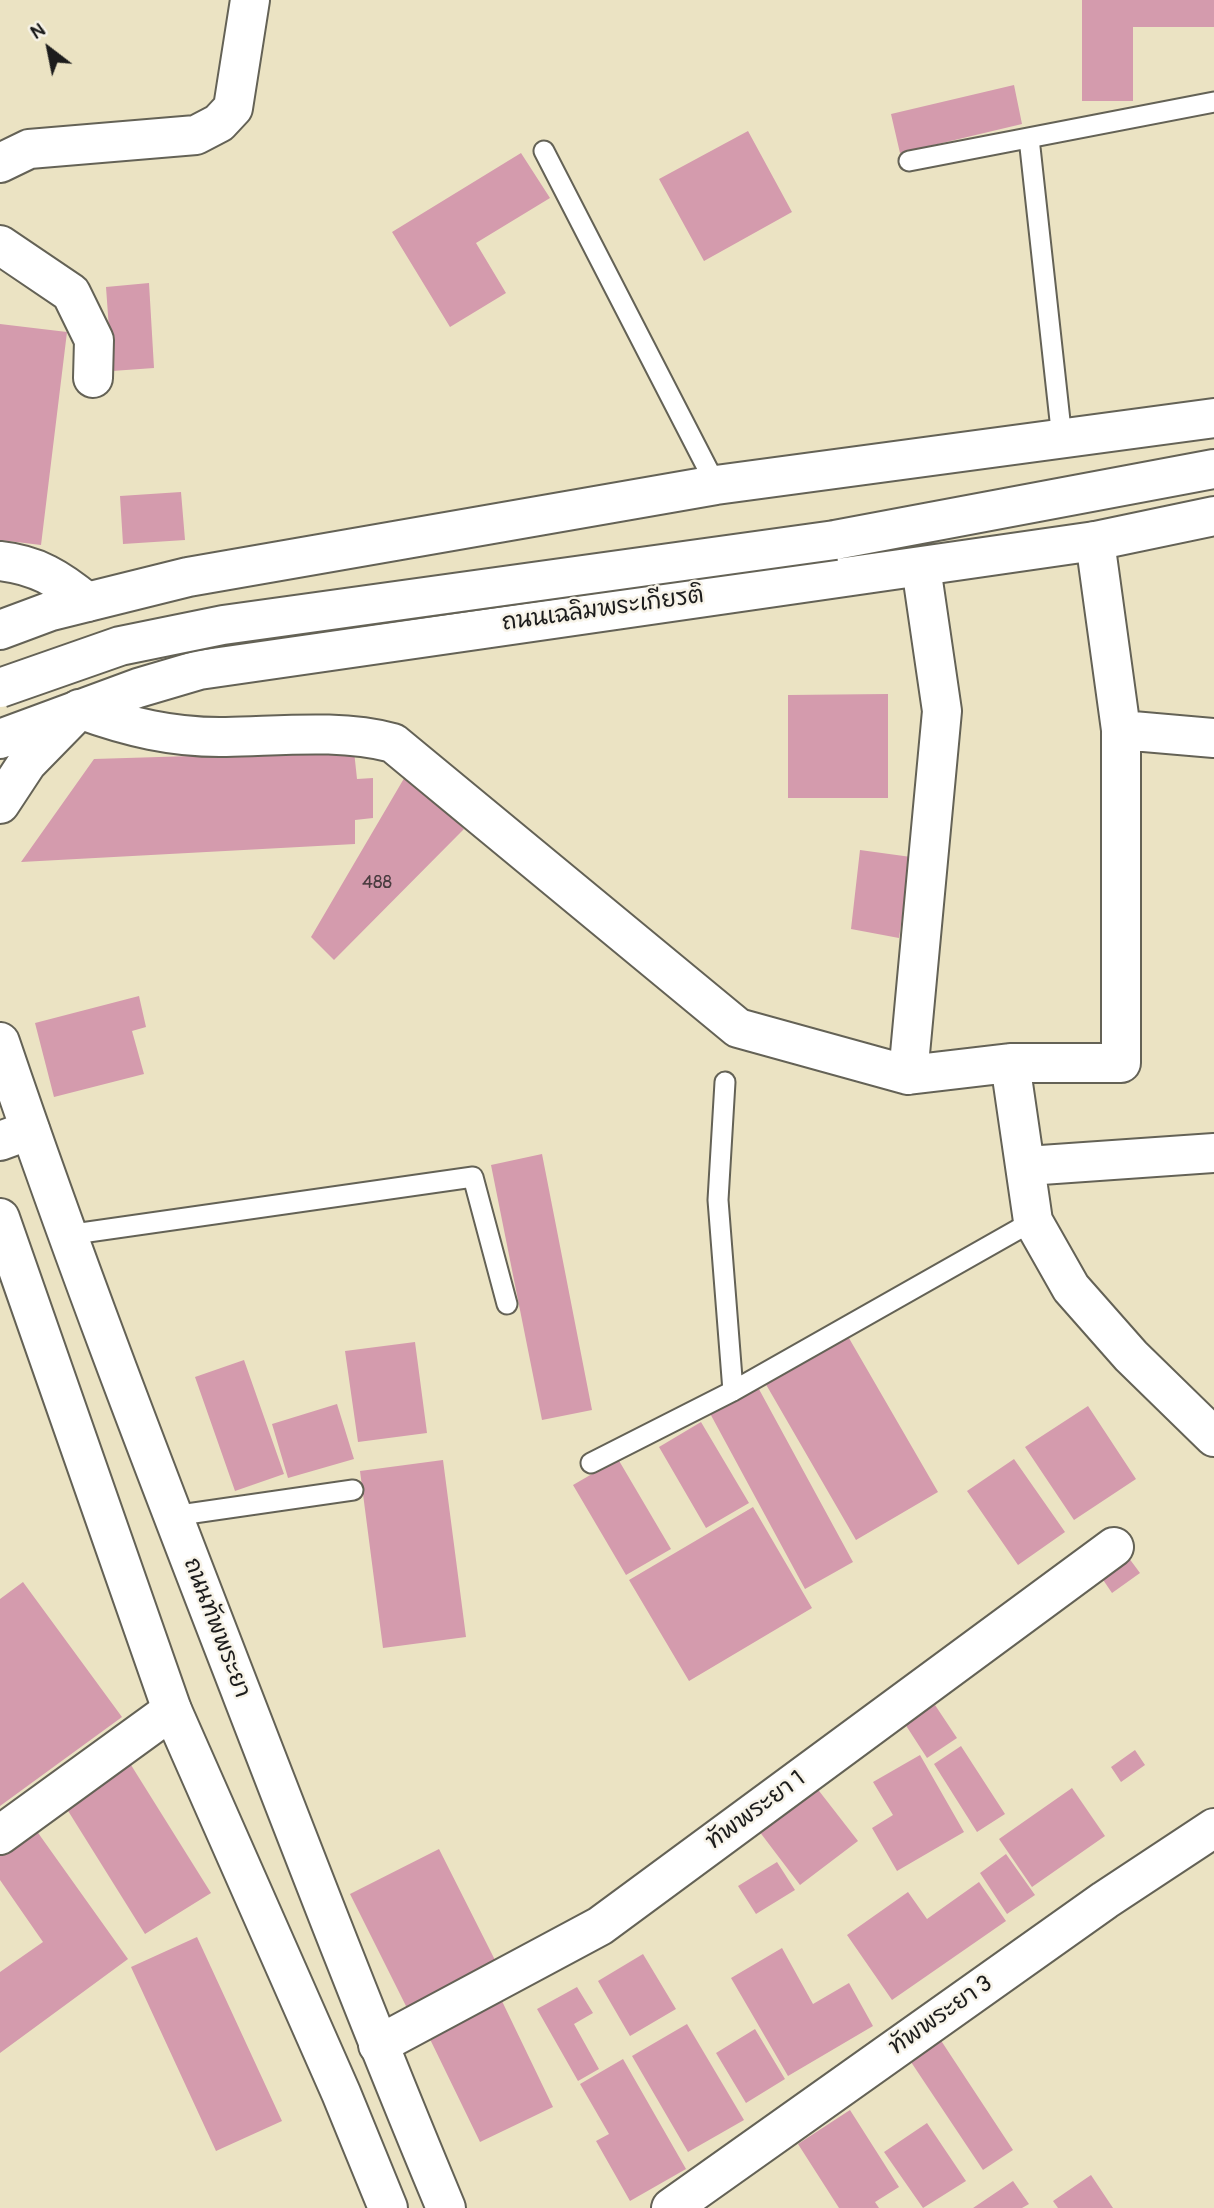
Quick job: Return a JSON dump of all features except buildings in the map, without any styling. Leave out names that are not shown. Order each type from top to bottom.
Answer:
[{"type":"main road","points":[[0,163],[29,149],[196,135],[219,123],[233,108],[250,0]]},
{"type":"main road","points":[[0,245],[71,293],[94,340],[93,378]]},
{"type":"main road","points":[[0,630],[51,611],[188,577],[716,485],[1214,418]]},
{"type":"main road","points":[[0,688],[120,646],[223,625],[835,540],[1214,469]]},
{"type":"main road","name":"ถนนเฉลิมพระเกียรติ","points":[[0,739],[79,709],[199,670],[469,629],[1095,541],[1214,516]]},
{"type":"main road","points":[[0,804],[27,763],[79,709],[128,727],[156,733],[223,737],[367,736],[393,743],[738,1028],[908,1074],[1010,1063],[1121,1063],[1121,730],[1095,541]]},
{"type":"main road","points":[[0,561],[26,564],[54,575],[87,602]]},
{"type":"main road","points":[[908,1074],[942,711],[921,567]]},
{"type":"main road","points":[[188,577],[174,609],[173,633],[181,655],[199,670]]},
{"type":"main road","points":[[1121,730],[1214,738]]},
{"type":"main road","name":"ถนนทัพพระยา","points":[[0,1042],[15,1135],[67,1235],[378,2045],[446,2208]]},
{"type":"main road","points":[[1010,1063],[1033,1221],[1071,1288],[1131,1356],[1214,1437]]},
{"type":"main road","points":[[1027,1166],[1214,1153]]},
{"type":"main road","points":[[0,1218],[173,1710],[341,2093],[388,2208]]},
{"type":"main road","name":"ทัพพระยา 1","points":[[378,2045],[600,1926],[1114,1548]]},
{"type":"main road","points":[[0,1835],[173,1710]]},
{"type":"main road","name":"ทัพพระยา 3","points":[[671,2208],[1105,1900],[1214,1828]]},
{"type":"lane","points":[[909,161],[1214,102]]},
{"type":"lane","points":[[1029,138],[1062,439]]},
{"type":"lane","points":[[544,151],[716,485]]},
{"type":"lane","points":[[725,1082],[718,1199],[733,1391]]},
{"type":"lane","points":[[67,1235],[473,1177],[507,1304]]},
{"type":"lane","points":[[591,1463],[733,1391],[1033,1221]]},
{"type":"lane","points":[[173,1516],[353,1490]]}]
